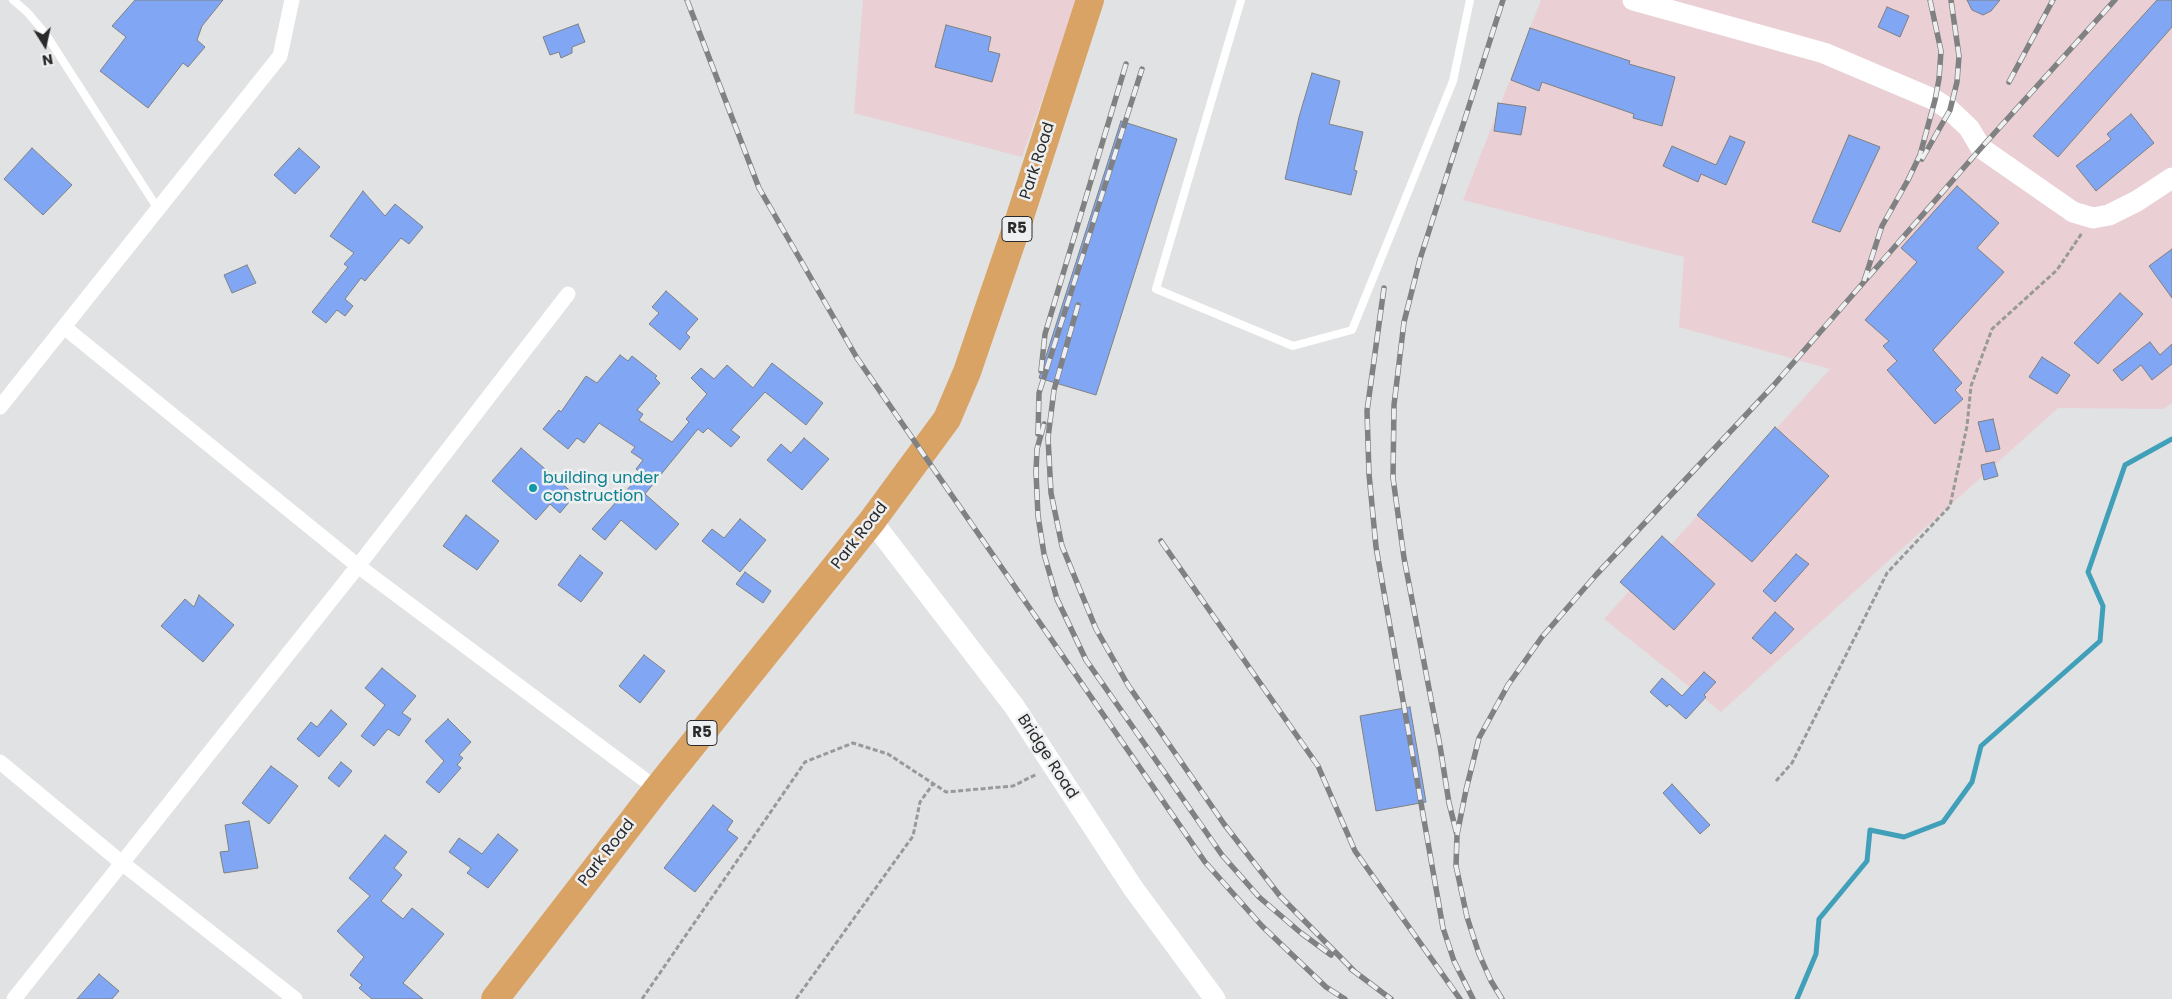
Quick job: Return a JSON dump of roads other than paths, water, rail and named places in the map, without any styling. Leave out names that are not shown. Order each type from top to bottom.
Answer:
[{"type":"highway","name":"Park Road","points":[[495,999],[657,789],[872,521],[919,460],[947,419],[967,372],[1016,229],[1090,0]]},
{"type":"street","points":[[0,407],[280,56],[292,0]]},
{"type":"street","points":[[1633,0],[1685,7],[1824,53],[1935,100],[1950,110],[1969,128],[1981,148],[2073,212],[2092,218],[2110,215],[2137,201],[2172,178]]},
{"type":"street","points":[[14,999],[358,566],[568,294]]},
{"type":"street","points":[[64,327],[358,566],[657,789]]},
{"type":"street","name":"Bridge Road","points":[[872,521],[1014,706],[1133,888],[1215,999]]},
{"type":"street","points":[[0,762],[122,863],[295,999]]},
{"type":"lane","points":[[13,0],[27,12],[45,33],[158,209]]},
{"type":"lane","points":[[1241,0],[1156,289],[1293,346],[1352,330],[1453,81],[1470,0]]},
{"type":"waterway","points":[[1797,999],[1816,954],[1819,919],[1867,861],[1870,830],[1904,837],[1943,822],[1972,782],[1981,746],[2100,641],[2103,606],[2088,572],[2125,465],[2172,439]]},
{"type":"railway","points":[[687,0],[759,188],[857,358],[1205,862],[1262,926],[1326,987],[1345,999]]},
{"type":"railway","points":[[1502,999],[1491,981],[1479,954],[1467,917],[1456,866],[1457,835],[1449,803],[1404,558],[1393,478],[1394,405],[1404,322],[1420,259],[1503,0]]},
{"type":"railway","points":[[1864,281],[1882,226],[1920,155],[1935,100],[1941,51],[1930,0]]},
{"type":"railway","points":[[1922,159],[1950,110],[1957,82],[1959,56],[1951,0]]},
{"type":"railway","points":[[2009,82],[2053,0]]},
{"type":"railway","points":[[1457,835],[1479,738],[1508,685],[1542,637],[1596,575],[1773,386],[1981,148],[2115,0]]},
{"type":"railway","points":[[1041,371],[1045,334],[1126,64]]},
{"type":"railway","points":[[1038,434],[1039,393],[1142,69]]},
{"type":"railway","points":[[1384,288],[1367,411],[1369,474],[1376,547],[1443,928],[1454,961],[1473,999]]},
{"type":"railway","points":[[1078,305],[1054,390],[1048,438],[1051,493],[1062,546],[1096,629],[1128,685],[1224,824],[1280,896],[1355,972]]},
{"type":"railway","points":[[1044,424],[1037,449],[1036,472],[1038,516],[1044,554],[1057,599],[1086,660],[1222,855],[1259,897],[1301,933],[1331,955]]},
{"type":"railway","points":[[1161,541],[1318,766],[1355,851],[1460,999]]},
{"type":"railway","points":[[1351,969],[1391,999]]},
{"type":"place","name":"building under construction","points":[[533,488]]}]
